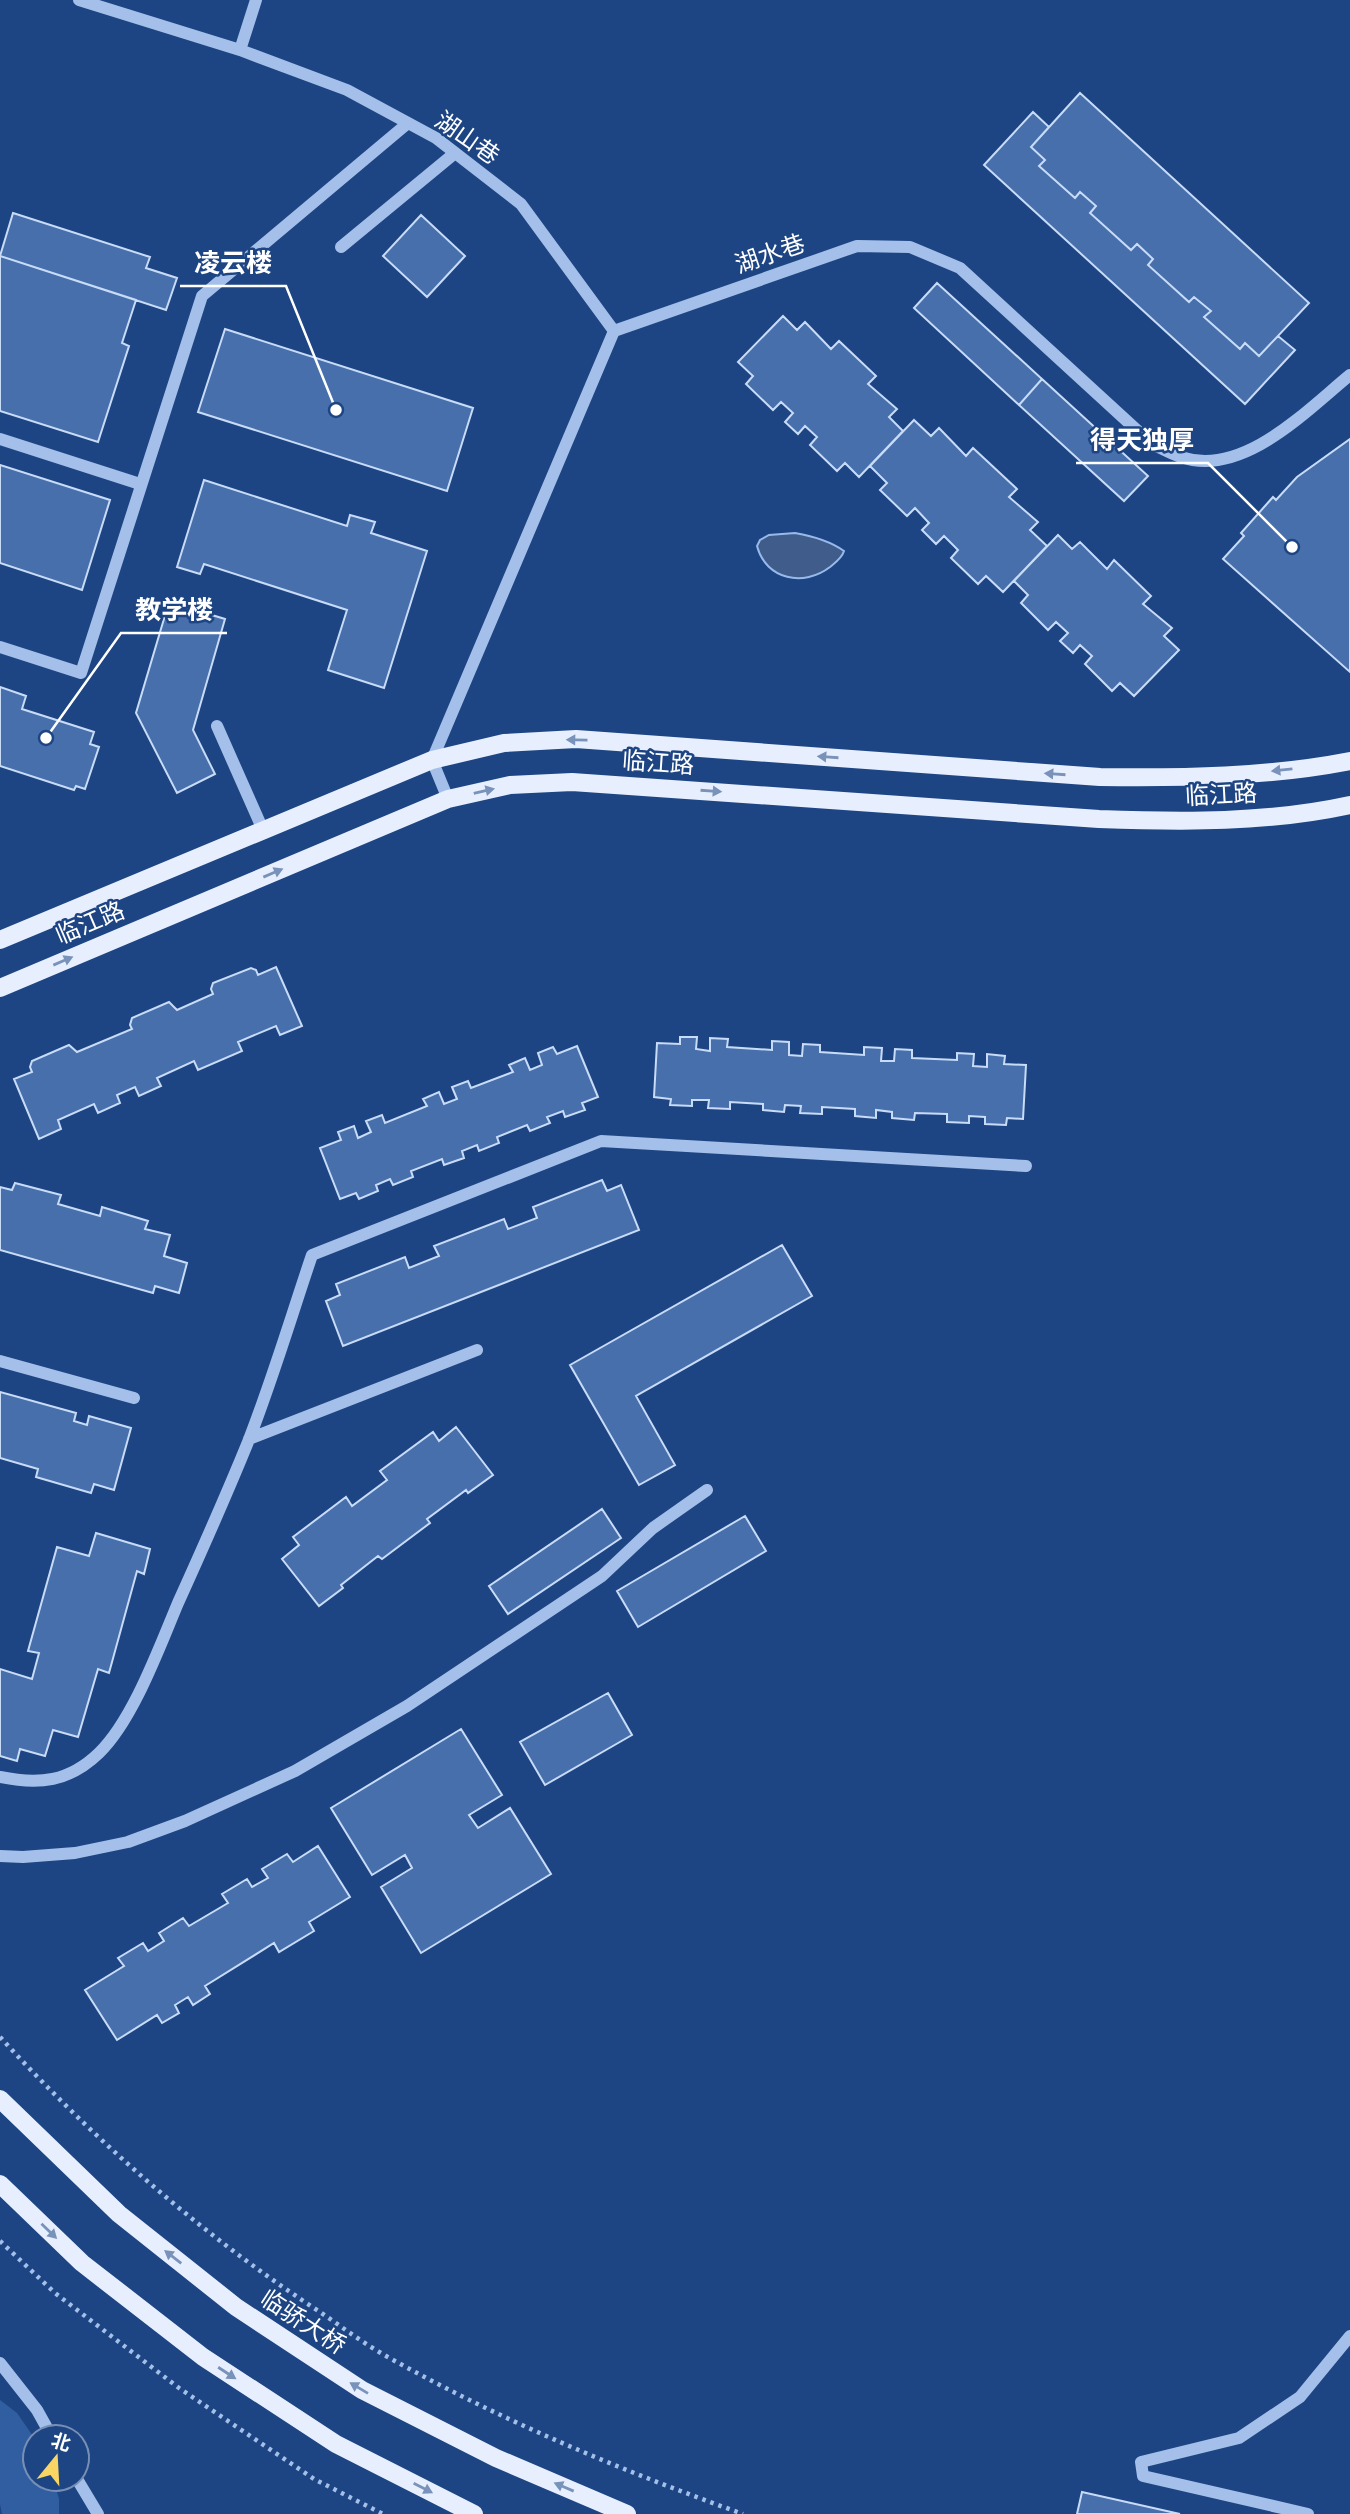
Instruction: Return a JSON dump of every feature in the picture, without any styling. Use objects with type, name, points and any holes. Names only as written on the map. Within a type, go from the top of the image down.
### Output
[{"type":"main road","name":"临江路","points":[[0,940],[432,760],[504,743],[576,739],[1100,777],[1174,778],[1248,774],[1350,761]]},
{"type":"main road","name":"临江路","points":[[0,988],[449,799],[510,785],[572,782],[1099,819],[1176,821],[1254,819],[1350,805]]},
{"type":"main road","name":"临骄大桥","points":[[0,2099],[119,2214],[247,2314],[362,2390],[496,2458],[627,2514]]},
{"type":"main road","points":[[0,2184],[82,2263],[203,2357],[335,2444],[474,2514]]},
{"type":"street","name":"湖山巷","points":[[79,0],[240,50],[347,90],[436,138],[521,204],[614,331]]},
{"type":"street","points":[[240,50],[256,0]]},
{"type":"street","points":[[0,648],[81,673],[202,296],[408,123]]},
{"type":"street","points":[[341,247],[455,153]]},
{"type":"street","name":"湖水巷","points":[[614,331],[857,246],[910,247],[960,268],[1152,444],[1183,458],[1215,461],[1246,453],[1270,439],[1350,375]]},
{"type":"street","points":[[449,799],[432,760],[614,331]]},
{"type":"street","points":[[0,439],[140,484]]},
{"type":"street","points":[[216,726],[263,831]]},
{"type":"street","points":[[0,1777],[23,1782],[43,1782],[61,1776],[96,1755],[121,1726],[160,1646],[249,1439],[312,1255],[601,1141],[1026,1166]]},
{"type":"street","points":[[249,1439],[477,1350]]},
{"type":"street","points":[[0,1361],[134,1398]]},
{"type":"street","points":[[0,1856],[75,1853],[128,1842],[185,1821],[295,1771],[407,1706],[602,1576],[653,1528],[708,1490]]},
{"type":"street","points":[[1308,2514],[1143,2476],[1141,2462],[1239,2438],[1300,2397],[1350,2336]]},
{"type":"street","points":[[0,2362],[44,2423]]},
{"type":"street","points":[[85,2493],[98,2514]]},
{"type":"path","points":[[0,2037],[43,2084],[148,2183],[260,2273],[384,2355],[513,2422],[648,2480],[743,2514]]},
{"type":"shaded area","points":[[795,533],[814,537],[844,551],[838,560],[820,573],[809,577],[787,577],[769,566],[757,546],[760,540],[769,535]]},
{"type":"shaded area","points":[[0,2400],[17,2413],[24,2423],[21,2423],[21,2493],[57,2493],[59,2514],[2,2514]]},
{"type":"building","points":[[1080,93],[1309,303],[1259,356],[1245,343],[1240,349],[1204,317],[1211,311],[1194,297],[1189,302],[1148,265],[1153,259],[1137,244],[1131,250],[1090,213],[1096,206],[1080,192],[1075,198],[1039,166],[1045,160],[1031,147]]},
{"type":"building","points":[[1033,112],[1049,127],[1031,147],[1045,160],[1039,166],[1075,198],[1080,192],[1096,206],[1090,213],[1131,250],[1137,244],[1153,259],[1148,265],[1189,302],[1194,297],[1211,311],[1204,317],[1240,349],[1245,343],[1259,356],[1278,336],[1295,350],[1245,404],[984,165]]},
{"type":"building","points":[[13,213],[150,257],[146,268],[177,278],[166,310],[0,256]]},
{"type":"building","points":[[421,215],[465,256],[427,297],[383,256]]},
{"type":"building","points":[[0,256],[136,300],[122,343],[129,346],[98,442],[0,411]]},
{"type":"building","points":[[937,283],[1042,379],[1019,405],[914,308]]},
{"type":"building","points":[[783,316],[797,330],[805,322],[831,349],[839,341],[876,376],[868,384],[897,409],[889,417],[903,431],[859,477],[845,463],[837,471],[810,445],[817,437],[805,426],[798,434],[785,422],[793,413],[781,402],[773,410],[746,384],[753,376],[738,362]]},
{"type":"building","points":[[225,329],[473,408],[447,491],[198,412]]},
{"type":"building","points":[[1042,379],[1148,476],[1124,501],[1019,405]]},
{"type":"building","points":[[914,420],[931,436],[939,428],[966,456],[973,448],[1017,489],[1009,497],[1038,522],[1030,530],[1047,546],[1003,592],[986,576],[978,584],[951,558],[958,550],[944,536],[936,544],[922,530],[929,523],[915,508],[907,516],[880,490],[887,483],[870,466]]},
{"type":"building","points":[[1350,439],[1350,672],[1223,559],[1244,536],[1241,533],[1273,497],[1276,500],[1297,477]]},
{"type":"building","points":[[0,465],[110,500],[82,590],[0,563]]},
{"type":"building","points":[[204,480],[347,526],[350,515],[375,522],[371,533],[427,551],[384,688],[328,670],[347,610],[204,564],[200,574],[177,567]]},
{"type":"building","points":[[1058,535],[1072,549],[1080,542],[1107,569],[1114,560],[1151,596],[1143,604],[1172,628],[1164,636],[1179,650],[1134,696],[1120,683],[1112,691],[1085,664],[1092,656],[1080,645],[1073,653],[1060,641],[1068,633],[1056,622],[1048,630],[1021,603],[1028,595],[1014,581]]},
{"type":"building","points":[[169,602],[225,619],[193,730],[215,774],[177,793],[136,713]]},
{"type":"building","points":[[0,687],[26,696],[22,709],[94,732],[90,744],[99,747],[85,789],[76,786],[74,790],[0,766]]},
{"type":"building","points":[[276,967],[302,1026],[280,1035],[276,1026],[238,1042],[242,1051],[198,1070],[194,1061],[157,1078],[161,1086],[139,1096],[135,1087],[117,1095],[120,1103],[98,1113],[94,1104],[58,1120],[61,1129],[39,1139],[14,1079],[32,1072],[32,1061],[69,1045],[77,1052],[132,1029],[132,1018],[169,1002],[177,1010],[213,994],[213,983],[251,968],[256,970],[258,975]]},
{"type":"building","points":[[680,1037],[697,1037],[696,1049],[710,1051],[710,1038],[728,1039],[727,1047],[772,1050],[772,1041],[789,1042],[789,1055],[802,1056],[803,1044],[820,1045],[820,1052],[864,1055],[864,1047],[882,1048],[881,1061],[894,1061],[895,1049],[912,1050],[912,1058],[957,1060],[957,1053],[974,1054],[973,1066],[987,1067],[987,1054],[1005,1056],[1004,1064],[1026,1065],[1023,1119],[1007,1118],[1006,1125],[985,1124],[985,1117],[969,1116],[969,1123],[947,1122],[947,1114],[915,1113],[914,1120],[892,1118],[892,1112],[876,1110],[876,1118],[855,1116],[855,1109],[822,1107],[822,1114],[800,1113],[801,1106],[785,1105],[784,1112],[763,1110],[763,1104],[730,1102],[730,1109],[708,1108],[709,1100],[692,1100],[692,1106],[670,1105],[671,1099],[654,1097],[657,1043],[680,1044]]},
{"type":"building","points":[[577,1046],[598,1097],[582,1103],[585,1110],[565,1117],[563,1111],[547,1117],[550,1123],[530,1131],[527,1125],[497,1137],[499,1143],[479,1151],[477,1145],[462,1151],[464,1158],[444,1165],[442,1159],[411,1171],[413,1177],[393,1185],[390,1179],[376,1185],[378,1191],[359,1199],[356,1193],[340,1199],[320,1148],[341,1140],[338,1132],[354,1126],[358,1138],[371,1132],[366,1121],[382,1115],[385,1123],[427,1106],[423,1099],[439,1092],[444,1104],[457,1099],[452,1087],[468,1081],[471,1088],[513,1072],[509,1065],[525,1058],[530,1070],[542,1065],[538,1053],[553,1047],[557,1054]]},
{"type":"building","points":[[602,1180],[607,1191],[621,1185],[639,1230],[343,1346],[326,1301],[340,1295],[336,1284],[405,1257],[409,1268],[439,1256],[434,1246],[504,1219],[508,1229],[537,1218],[533,1207]]},
{"type":"building","points":[[15,1183],[61,1195],[58,1204],[100,1216],[102,1207],[148,1221],[145,1229],[170,1235],[164,1256],[187,1263],[179,1293],[155,1286],[153,1293],[0,1250],[0,1187],[12,1190]]},
{"type":"building","points":[[782,1245],[812,1296],[636,1396],[675,1465],[639,1485],[570,1365]]},
{"type":"building","points":[[0,1392],[76,1413],[74,1421],[87,1425],[89,1416],[131,1428],[114,1490],[94,1484],[91,1493],[36,1477],[38,1469],[0,1458]]},
{"type":"building","points":[[456,1427],[493,1475],[468,1493],[466,1490],[427,1519],[430,1523],[382,1559],[378,1556],[319,1606],[282,1559],[299,1545],[293,1537],[346,1497],[352,1506],[387,1480],[380,1471],[433,1432],[439,1441]]},
{"type":"building","points":[[602,1509],[621,1538],[508,1614],[489,1586]]},
{"type":"building","points":[[745,1516],[766,1551],[638,1627],[617,1591]]},
{"type":"building","points":[[96,1533],[150,1549],[144,1574],[137,1571],[109,1673],[98,1669],[78,1737],[53,1730],[45,1756],[20,1749],[17,1761],[0,1756],[0,1669],[32,1679],[39,1653],[28,1651],[57,1547],[89,1556]]},
{"type":"building","points":[[608,1693],[632,1735],[545,1785],[520,1742]]},
{"type":"building","points":[[461,1729],[502,1795],[469,1815],[478,1828],[510,1808],[551,1874],[421,1953],[381,1887],[412,1868],[405,1855],[372,1875],[331,1808]]},
{"type":"building","points":[[318,1846],[350,1897],[309,1922],[314,1931],[279,1952],[274,1943],[205,1986],[210,1994],[193,2005],[188,1997],[175,2005],[179,2013],[162,2023],[157,2015],[117,2040],[85,1990],[124,1966],[118,1958],[143,1943],[148,1951],[164,1941],[159,1933],[183,1918],[189,1926],[228,1903],[222,1894],[247,1879],[252,1887],[268,1878],[262,1869],[287,1854],[293,1862]]},
{"type":"building","points":[[1082,2492],[1180,2514],[1077,2514]]},
{"type":"place","name":"凌云楼","points":[[336,410]]},
{"type":"place","name":"得天独厚","points":[[1292,547]]},
{"type":"place","name":"教学楼","points":[[46,738]]}]
